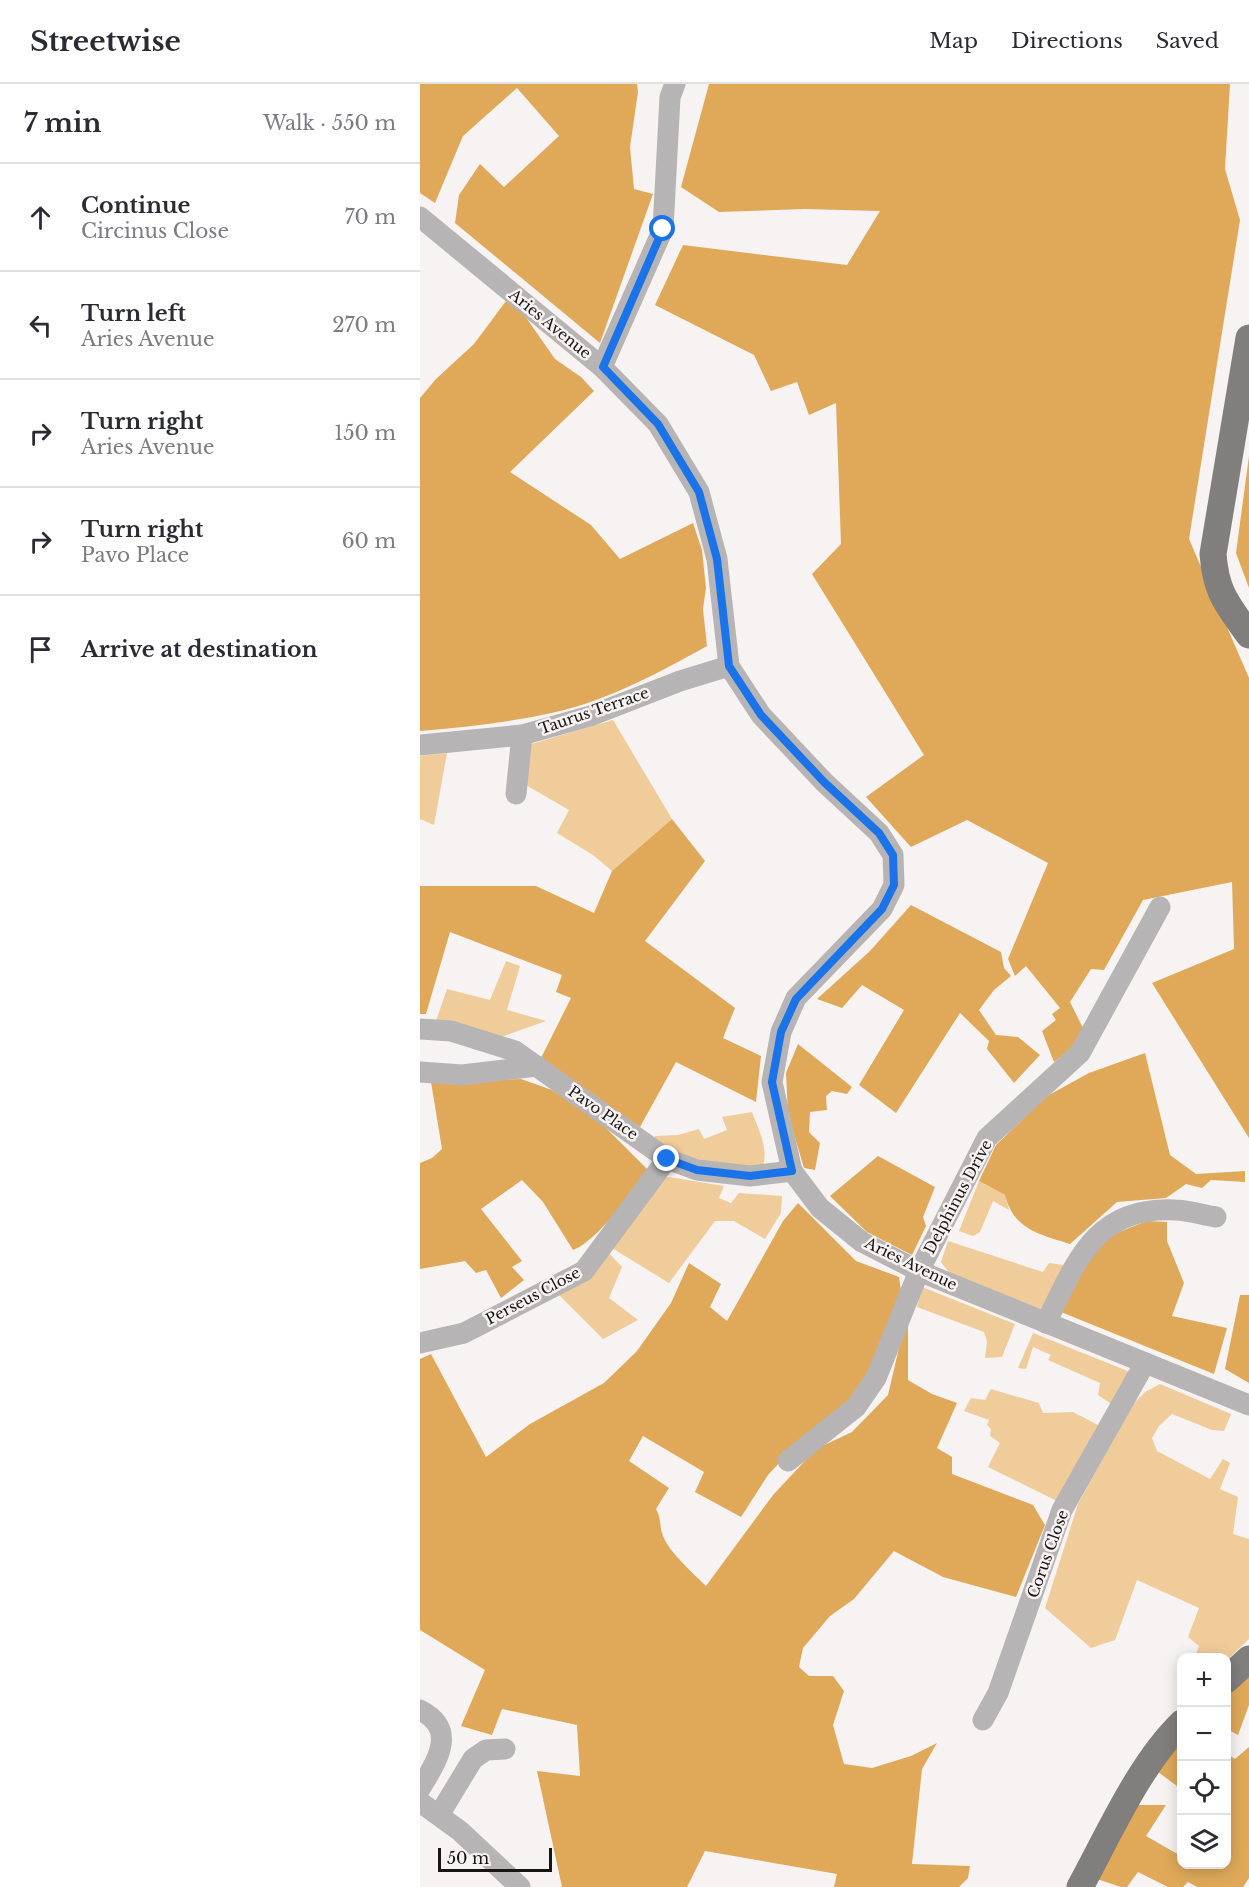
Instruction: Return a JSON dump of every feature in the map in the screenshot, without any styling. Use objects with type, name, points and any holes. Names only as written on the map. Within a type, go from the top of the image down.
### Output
[{"type":"main road","points":[[1249,338],[1213,554],[1215,577],[1225,601],[1249,635]]},
{"type":"main road","points":[[1231,1676],[1249,1659]]},
{"type":"main road","points":[[1080,1887],[1137,1781],[1177,1727]]},
{"type":"street","points":[[603,367],[663,229],[670,97],[675,84]]},
{"type":"street","name":"Aries Avenue","points":[[424,228],[603,367],[658,424],[699,492],[717,559],[729,666],[761,715],[824,782],[879,833],[893,855],[894,885],[882,909],[796,999],[781,1032],[772,1082],[792,1171],[820,1208],[862,1242],[919,1271],[1249,1405]]},
{"type":"street","name":"Taurus Terrace","points":[[420,745],[522,735],[590,716],[680,681],[729,666]]},
{"type":"street","points":[[516,794],[522,735]]},
{"type":"street","name":"Delphinus Drive","points":[[788,1461],[856,1407],[876,1378],[919,1271],[987,1138],[1080,1053],[1160,908]]},
{"type":"street","name":"Pavo Place","points":[[420,1029],[451,1030],[515,1051],[667,1159],[697,1170],[750,1176],[792,1171]]},
{"type":"street","points":[[420,1072],[462,1075],[537,1066]]},
{"type":"street","name":"Perseus Close","points":[[420,1343],[464,1333],[584,1271],[667,1159]]},
{"type":"street","points":[[1046,1323],[1077,1262],[1092,1240],[1114,1221],[1142,1212],[1175,1210],[1216,1217]]},
{"type":"street","name":"Corus Close","points":[[983,1720],[998,1693],[1062,1510],[1145,1363]]},
{"type":"street","points":[[420,1710],[436,1722],[443,1738],[439,1758],[420,1789]]},
{"type":"street","points":[[439,1815],[473,1759],[486,1750],[505,1749]]},
{"type":"street","points":[[420,1802],[439,1815],[520,1887]]},
{"type":"shaded area","points":[[420,84],[637,84],[638,92],[630,147],[634,189],[653,194],[600,343],[455,223],[459,195],[480,164],[504,187],[559,136],[517,88],[463,136],[435,203],[420,193]]},
{"type":"shaded area","points":[[709,84],[1230,84],[1225,169],[1240,220],[1189,539],[1249,678],[1249,1138],[1152,983],[1234,949],[1232,882],[1143,900],[1104,970],[1091,969],[1070,1002],[1087,1036],[1054,1062],[1042,1031],[1056,1020],[1052,1014],[1060,1008],[1026,966],[1015,976],[1008,959],[1048,863],[967,820],[911,847],[866,797],[924,755],[812,574],[841,544],[836,403],[809,415],[797,382],[771,391],[754,355],[655,305],[683,245],[847,265],[880,211],[805,209],[719,212],[681,187]]},
{"type":"shaded area","points":[[506,301],[525,316],[555,359],[581,377],[594,391],[510,472],[591,525],[620,559],[693,523],[702,550],[706,588],[703,609],[707,646],[634,684],[576,707],[539,716],[420,731],[420,398],[436,379],[474,344]]},
{"type":"shaded area","points":[[1249,456],[1249,588],[1236,553]]},
{"type":"shaded area","points":[[613,720],[672,819],[612,871],[593,855],[557,833],[569,810],[524,784],[528,745]]},
{"type":"shaded area","points":[[447,753],[434,825],[420,819],[420,756]]},
{"type":"shaded area","points":[[672,819],[705,861],[645,941],[735,1008],[723,1038],[761,1056],[756,1102],[676,1062],[640,1127],[540,1060],[571,998],[556,992],[562,975],[450,932],[426,1014],[420,1014],[420,886],[536,886],[594,913],[612,871]]},
{"type":"shaded area","points":[[911,905],[1001,952],[1004,968],[1011,976],[994,990],[979,1010],[996,1035],[1018,1037],[1040,1055],[1014,1083],[987,1049],[989,1041],[960,1013],[896,1113],[859,1085],[904,1010],[862,985],[842,1008],[817,999],[870,951]]},
{"type":"shaded area","points":[[506,961],[520,966],[507,1010],[546,1021],[498,1038],[436,1021],[447,989],[490,1000]]},
{"type":"shaded area","points":[[798,1044],[852,1087],[847,1094],[832,1091],[826,1096],[827,1110],[810,1112],[809,1132],[820,1143],[815,1170],[804,1168],[788,1114],[786,1073]]},
{"type":"shaded area","points":[[1145,1053],[1170,1155],[1196,1174],[1245,1171],[1245,1182],[1211,1180],[1202,1188],[1186,1184],[1166,1198],[1117,1202],[1070,1244],[1029,1229],[1015,1216],[1005,1195],[979,1181],[996,1145],[1047,1096],[1089,1073]]},
{"type":"shaded area","points":[[521,1079],[552,1090],[602,1124],[648,1170],[593,1237],[573,1250],[543,1202],[522,1180],[481,1209],[522,1261],[512,1267],[524,1280],[501,1298],[486,1270],[476,1273],[465,1261],[420,1269],[420,1163],[432,1158],[442,1149],[431,1082]]},
{"type":"shaded area","points":[[752,1112],[764,1147],[762,1168],[707,1168],[652,1142],[655,1136],[678,1135],[699,1129],[704,1139],[727,1130],[722,1117]]},
{"type":"shaded area","points":[[878,1156],[935,1187],[923,1217],[926,1226],[912,1255],[867,1232],[830,1196]]},
{"type":"shaded area","points":[[669,1177],[724,1186],[719,1198],[731,1203],[739,1193],[782,1196],[781,1213],[765,1239],[734,1221],[715,1221],[669,1283],[612,1248],[656,1179]]},
{"type":"shaded area","points":[[979,1181],[1005,1195],[1009,1210],[993,1201],[980,1232],[973,1236],[959,1231]]},
{"type":"shaded area","points":[[798,1203],[856,1261],[899,1277],[902,1298],[880,1356],[850,1404],[792,1449],[768,1475],[741,1517],[695,1492],[704,1472],[643,1436],[629,1461],[669,1488],[656,1509],[663,1536],[676,1556],[706,1586],[773,1495],[816,1449],[852,1432],[888,1395],[902,1335],[908,1326],[908,1380],[932,1394],[957,1403],[937,1448],[952,1457],[952,1474],[1033,1505],[1045,1525],[1016,1597],[943,1577],[894,1551],[854,1599],[830,1616],[803,1648],[799,1667],[809,1676],[833,1676],[844,1691],[833,1725],[844,1764],[872,1768],[911,1756],[937,1743],[922,1769],[912,1864],[970,1866],[968,1878],[959,1887],[834,1887],[837,1874],[705,1851],[687,1887],[562,1887],[537,1771],[580,1776],[577,1725],[502,1709],[492,1735],[461,1726],[485,1670],[420,1630],[420,1359],[431,1354],[486,1457],[530,1424],[604,1383],[637,1351],[671,1303],[689,1263],[721,1284],[710,1307],[727,1321],[783,1221]]},
{"type":"shaded area","points":[[1147,1221],[1167,1222],[1167,1241],[1184,1283],[1172,1316],[1227,1328],[1214,1374],[1061,1312],[1087,1257],[1106,1237]]},
{"type":"shaded area","points":[[948,1241],[1043,1272],[1049,1263],[1064,1265],[1043,1310],[951,1275],[941,1262]]},
{"type":"shaded area","points":[[607,1251],[622,1267],[609,1298],[638,1320],[603,1339],[558,1294]]},
{"type":"shaded area","points":[[922,1287],[1015,1324],[1002,1357],[985,1358],[987,1342],[984,1332],[917,1307]]},
{"type":"shaded area","points":[[1240,1295],[1249,1295],[1249,1383],[1225,1369]]},
{"type":"shaded area","points":[[1033,1333],[1130,1372],[1113,1405],[1098,1395],[1100,1383],[1048,1360],[1051,1355],[1033,1347],[1026,1369],[1018,1368]]},
{"type":"shaded area","points":[[1160,1384],[1231,1414],[1224,1431],[1212,1430],[1172,1414],[1159,1426],[1152,1438],[1157,1451],[1210,1479],[1223,1459],[1230,1463],[1220,1489],[1238,1497],[1233,1534],[1249,1539],[1249,1639],[1231,1656],[1231,1653],[1196,1653],[1199,1646],[1188,1637],[1199,1608],[1137,1580],[1115,1640],[1091,1648],[1045,1608],[1078,1504],[1133,1404],[1145,1392]]},
{"type":"shaded area","points":[[991,1389],[1039,1403],[1043,1413],[1073,1412],[1100,1426],[1059,1502],[988,1467],[1000,1443],[990,1436],[991,1429],[987,1425],[989,1420],[964,1411],[971,1398],[985,1400]]},
{"type":"shaded area","points":[[1249,1675],[1249,1705],[1238,1735],[1231,1731],[1231,1689]]},
{"type":"shaded area","points":[[1177,1740],[1177,1786],[1154,1769]]},
{"type":"shaded area","points":[[1249,1747],[1249,1878],[1243,1887],[1197,1887],[1188,1882],[1183,1887],[1168,1887],[1138,1872],[1127,1887],[1094,1878],[1135,1805],[1166,1805],[1146,1836],[1177,1854],[1177,1869],[1231,1869],[1231,1756],[1235,1759]]},
{"type":"route","points":[[663,229],[603,367],[658,424],[699,492],[717,559],[729,666],[761,715],[824,782],[879,833],[893,855],[894,885],[882,909],[796,999],[781,1032],[772,1082],[792,1171],[750,1176],[697,1170],[667,1159]]}]
